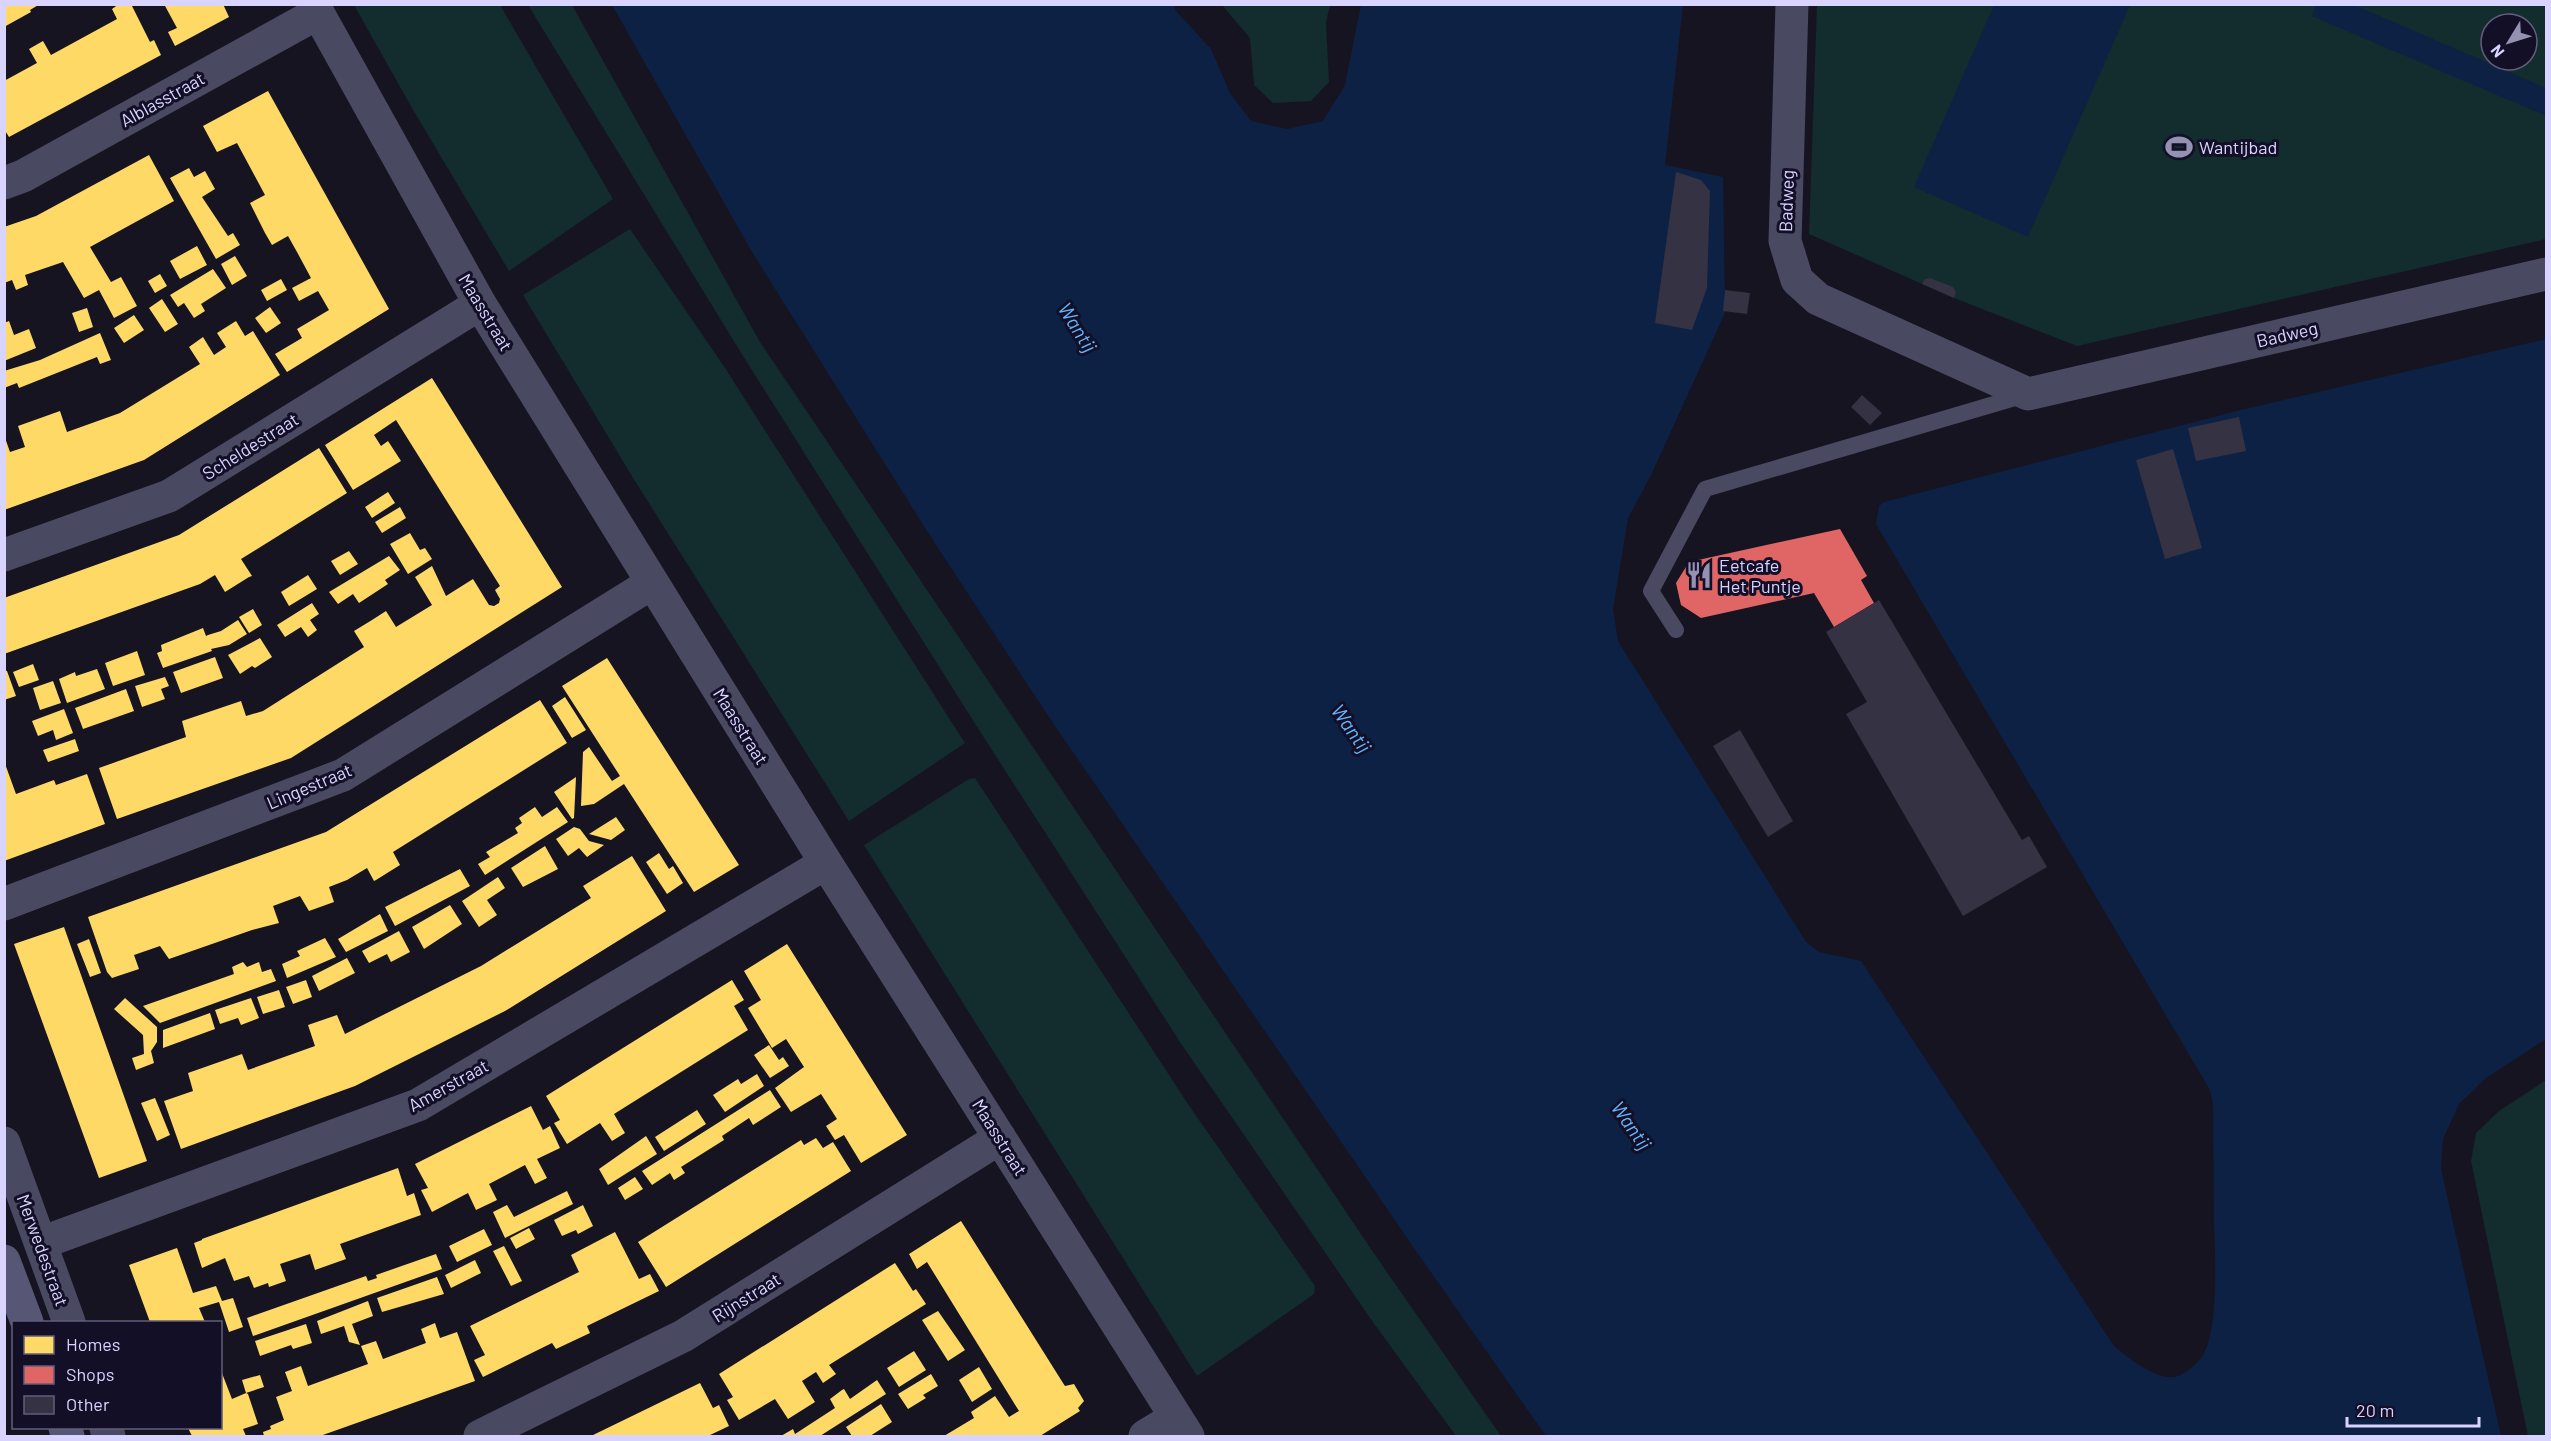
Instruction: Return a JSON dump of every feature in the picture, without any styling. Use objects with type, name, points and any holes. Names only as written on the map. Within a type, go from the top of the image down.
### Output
[{"type":"main road","points":[[4,1261],[26,1321]]},
{"type":"street","name":"Badweg","points":[[1792,4],[1785,241],[1797,280],[1818,299],[2028,394],[2547,274]]},
{"type":"street","name":"Alblasstraat","points":[[4,183],[23,176],[315,9]]},
{"type":"street","name":"Maasstraat","points":[[315,9],[480,304],[826,863],[1182,1427]]},
{"type":"street","name":"Scheldestraat","points":[[4,555],[169,496],[480,304]]},
{"type":"street","name":"Lingestraat","points":[[4,904],[343,775],[652,583]]},
{"type":"street","name":"Amerstraat","points":[[41,1243],[418,1105],[826,863]]},
{"type":"street","name":"Rijnstraat","points":[[480,1437],[683,1336],[1000,1138]]},
{"type":"street","name":"Merwedestraat","points":[[4,1143],[68,1321]]},
{"type":"street","points":[[1145,1437],[1182,1427]]},
{"type":"lane","name":"Badweg","points":[[1676,630],[1651,591],[1705,489],[2028,394]]},
{"type":"green space","points":[[354,5],[500,5],[613,199],[509,271]]},
{"type":"green space","points":[[528,5],[572,5],[760,342],[1375,1255],[1501,1436],[1456,1436],[1375,1325],[1182,1045],[981,733],[743,356]]},
{"type":"green space","points":[[1222,5],[1330,5],[1326,22],[1329,82],[1311,101],[1273,103],[1254,85],[1250,38]]},
{"type":"green space","name":"Wantijbad","points":[[1817,5],[2546,5],[2546,239],[2077,346],[1954,298],[1809,234]]},
{"type":"green space","points":[[630,229],[725,368],[965,743],[849,821],[630,473],[523,295]]},
{"type":"green space","points":[[975,778],[1190,1107],[1315,1286],[1314,1294],[1197,1376],[864,845],[969,779]]},
{"type":"green space","points":[[2546,1080],[2546,1436],[2528,1436],[2471,1161],[2476,1133],[2499,1111]]},
{"type":"water","name":"Wantij","points":[[612,5],[1174,5],[1176,11],[1211,49],[1230,93],[1251,121],[1287,129],[1323,121],[1345,85],[1361,5],[1683,5],[1665,165],[1723,177],[1725,313],[1651,475],[1628,518],[1613,609],[1618,641],[1806,942],[1819,952],[1861,961],[2114,1346],[2142,1367],[2167,1377],[2182,1374],[2198,1362],[2208,1343],[2212,1328],[2215,1272],[2213,1104],[2210,1090],[1876,524],[1879,506],[1884,502],[2241,410],[2546,339],[2546,1039],[2486,1078],[2459,1104],[2443,1139],[2441,1169],[2501,1436],[1546,1436],[1053,723],[934,542],[752,252]]},
{"type":"water","points":[[1994,5],[2130,5],[2028,237],[1914,187]]},
{"type":"water","points":[[2316,5],[2354,5],[2479,59],[2479,72],[2509,72],[2546,88],[2546,116],[2312,16]]},
{"type":"building: Homes","points":[[4,4],[40,4],[30,10],[31,12],[4,27]]},
{"type":"building: Homes","points":[[119,4],[131,4],[150,42],[154,40],[161,55],[9,137],[4,129],[4,81],[37,63],[29,49],[43,41],[51,55],[117,19],[112,9]]},
{"type":"building: Homes","points":[[164,4],[223,4],[229,17],[175,46],[168,32],[177,28]]},
{"type":"building: Homes","points":[[268,91],[389,309],[287,372],[275,354],[302,338],[297,329],[329,310],[318,291],[299,301],[292,288],[311,278],[297,252],[288,236],[272,245],[265,233],[250,203],[265,195],[237,143],[217,152],[203,126]]},
{"type":"building: Homes","points":[[149,155],[174,201],[90,247],[111,282],[121,277],[137,306],[114,318],[99,290],[84,298],[63,262],[25,275],[28,285],[16,290],[12,280],[4,283],[4,227],[36,216]]},
{"type":"building: Homes","points":[[189,168],[194,177],[205,171],[215,189],[202,197],[228,236],[233,233],[240,245],[216,259],[170,178]]},
{"type":"building: Homes","points":[[197,246],[207,265],[180,279],[170,261]]},
{"type":"building: Homes","points":[[235,256],[247,276],[232,285],[221,264]]},
{"type":"building: Homes","points":[[213,269],[226,288],[201,304],[205,311],[194,318],[184,303],[178,307],[170,295]]},
{"type":"building: Homes","points":[[160,274],[167,286],[155,293],[148,281]]},
{"type":"building: Homes","points":[[281,279],[287,290],[267,301],[261,290]]},
{"type":"building: Homes","points":[[162,299],[178,324],[165,332],[149,308]]},
{"type":"building: Homes","points":[[270,307],[281,323],[266,333],[255,318]]},
{"type":"building: Homes","points":[[87,308],[93,327],[79,332],[72,313]]},
{"type":"building: Homes","points":[[134,315],[144,330],[124,343],[114,328]]},
{"type":"building: Homes","points":[[9,321],[14,335],[29,329],[36,348],[4,361],[4,323]]},
{"type":"building: Homes","points":[[236,321],[245,336],[253,331],[280,375],[144,460],[4,510],[4,435],[10,452],[25,447],[18,426],[60,411],[67,432],[120,413],[200,364],[189,347],[203,337],[214,355],[226,347],[217,333]]},
{"type":"building: Homes","points":[[100,333],[111,360],[100,364],[97,357],[19,388],[17,383],[4,388],[4,371],[40,360]]},
{"type":"building: Homes","points":[[432,378],[562,587],[291,758],[117,819],[99,768],[186,737],[182,721],[241,701],[246,716],[263,711],[364,647],[354,631],[386,611],[396,627],[432,605],[415,577],[432,566],[446,596],[473,579],[489,605],[494,606],[499,603],[500,599],[495,590],[500,586],[396,420],[374,435],[381,446],[388,441],[401,461],[353,490],[325,445]]},
{"type":"building: Homes","points":[[319,448],[347,493],[241,559],[252,576],[225,592],[215,575],[200,584],[4,654],[4,598],[179,535]]},
{"type":"building: Homes","points":[[388,492],[395,503],[372,518],[365,507]]},
{"type":"building: Homes","points":[[400,507],[406,518],[382,533],[375,522]]},
{"type":"building: Homes","points":[[410,533],[420,550],[425,548],[432,559],[408,574],[390,544]]},
{"type":"building: Homes","points":[[349,551],[358,564],[340,575],[331,561]]},
{"type":"building: Homes","points":[[389,556],[400,570],[385,580],[388,584],[359,603],[353,594],[338,604],[329,592]]},
{"type":"building: Homes","points":[[308,575],[317,589],[289,606],[281,592]]},
{"type":"building: Homes","points":[[312,603],[319,614],[310,620],[317,630],[308,637],[301,627],[285,637],[277,625]]},
{"type":"building: Homes","points":[[253,609],[262,625],[249,633],[239,617]]},
{"type":"building: Homes","points":[[238,620],[247,634],[229,645],[211,649],[212,651],[163,668],[157,653],[162,651],[161,645],[203,628],[206,636],[221,631]]},
{"type":"building: Homes","points":[[260,638],[272,657],[240,674],[228,655]]},
{"type":"building: Homes","points":[[137,651],[145,675],[113,686],[105,663]]},
{"type":"building: Homes","points":[[215,657],[223,678],[181,693],[173,672]]},
{"type":"building: Homes","points":[[607,658],[739,865],[694,892],[624,784],[594,804],[581,806],[583,752],[589,747],[612,781],[620,776],[562,686]]},
{"type":"building: Homes","points":[[33,664],[39,680],[19,687],[13,672]]},
{"type":"building: Homes","points":[[97,669],[105,689],[67,703],[59,679],[75,672],[76,676]]},
{"type":"building: Homes","points":[[4,670],[7,671],[16,696],[4,700]]},
{"type":"building: Homes","points":[[165,677],[169,686],[161,689],[165,699],[142,707],[135,686]]},
{"type":"building: Homes","points":[[53,681],[61,703],[40,710],[33,688]]},
{"type":"building: Homes","points":[[126,689],[134,711],[83,729],[75,708]]},
{"type":"building: Homes","points":[[565,697],[586,730],[572,738],[552,706]]},
{"type":"building: Homes","points":[[540,700],[567,743],[393,852],[400,865],[374,881],[367,868],[329,887],[334,902],[309,911],[300,896],[273,906],[279,923],[169,959],[160,946],[134,955],[139,969],[112,978],[107,972],[88,917],[326,832]]},
{"type":"building: Homes","points":[[64,709],[73,733],[56,740],[53,730],[38,736],[32,721]]},
{"type":"building: Homes","points":[[75,739],[79,751],[48,762],[43,750]]},
{"type":"building: Homes","points":[[4,761],[16,794],[54,780],[56,785],[87,774],[105,824],[4,861]]},
{"type":"building: Homes","points":[[576,777],[574,818],[572,819],[554,792]]},
{"type":"building: Homes","points":[[535,807],[542,817],[557,807],[568,822],[485,875],[478,864],[490,857],[486,852],[518,833],[515,828],[522,823],[519,818]]},
{"type":"building: Homes","points":[[616,817],[625,830],[611,840],[589,834]]},
{"type":"building: Homes","points":[[574,827],[580,829],[589,841],[604,845],[587,857],[579,848],[568,856],[556,839]]},
{"type":"building: Homes","points":[[545,846],[558,869],[523,887],[511,868]]},
{"type":"building: Homes","points":[[659,853],[669,869],[673,866],[683,883],[667,894],[646,862]]},
{"type":"building: Homes","points":[[632,856],[666,911],[505,1011],[355,1086],[181,1149],[164,1101],[193,1091],[188,1073],[242,1054],[248,1070],[315,1046],[308,1025],[337,1015],[345,1034],[481,966],[591,898],[583,886]]},
{"type":"building: Homes","points":[[460,869],[470,886],[395,926],[385,907]]},
{"type":"building: Homes","points":[[498,877],[505,888],[487,900],[497,915],[479,927],[462,901]]},
{"type":"building: Homes","points":[[450,905],[462,924],[424,949],[412,927]]},
{"type":"building: Homes","points":[[380,914],[388,931],[346,952],[338,939]]},
{"type":"building: Homes","points":[[64,927],[147,1161],[99,1178],[14,944]]},
{"type":"building: Homes","points":[[399,931],[410,952],[391,962],[387,954],[369,963],[362,951]]},
{"type":"building: Homes","points":[[325,938],[336,957],[287,978],[282,964],[300,956],[297,951]]},
{"type":"building: Homes","points":[[89,939],[101,973],[90,977],[77,944]]},
{"type":"building: Homes","points":[[787,944],[907,1135],[861,1163],[844,1135],[835,1140],[826,1126],[837,1119],[821,1094],[791,1112],[775,1088],[804,1067],[786,1039],[772,1048],[748,1008],[761,1000],[744,971]]},
{"type":"building: Homes","points":[[347,958],[355,973],[319,991],[312,976]]},
{"type":"building: Homes","points":[[243,962],[247,967],[259,962],[262,972],[271,969],[276,981],[160,1023],[143,1006],[234,974],[232,967]]},
{"type":"building: Homes","points":[[306,980],[312,997],[293,1004],[286,987]]},
{"type":"building: Homes","points":[[732,980],[744,1000],[734,1006],[748,1030],[614,1114],[625,1133],[612,1141],[600,1123],[567,1144],[554,1123],[560,1120],[546,1096]]},
{"type":"building: Homes","points":[[279,990],[285,1007],[263,1014],[257,997]]},
{"type":"building: Homes","points":[[125,998],[157,1027],[157,1042],[151,1051],[154,1063],[136,1070],[132,1058],[144,1054],[143,1035],[114,1009]]},
{"type":"building: Homes","points":[[251,998],[259,1018],[241,1025],[238,1018],[220,1024],[215,1010]]},
{"type":"building: Homes","points":[[210,1013],[215,1029],[163,1048],[163,1030]]},
{"type":"building: Homes","points":[[769,1045],[779,1060],[783,1057],[789,1066],[770,1078],[754,1055]]},
{"type":"building: Homes","points":[[757,1074],[764,1086],[725,1112],[713,1095],[738,1079],[741,1084]]},
{"type":"building: Homes","points":[[770,1090],[781,1107],[753,1125],[749,1118],[722,1136],[724,1140],[681,1167],[685,1173],[674,1180],[670,1173],[652,1185],[642,1171]]},
{"type":"building: Homes","points":[[155,1098],[170,1135],[157,1141],[141,1103]]},
{"type":"building: Homes","points":[[531,1106],[543,1130],[550,1126],[560,1148],[537,1159],[547,1178],[535,1184],[525,1165],[489,1184],[497,1200],[476,1210],[468,1193],[432,1212],[421,1190],[428,1188],[415,1164]]},
{"type":"building: Homes","points":[[697,1110],[706,1124],[664,1151],[655,1137]]},
{"type":"building: Homes","points":[[646,1136],[657,1154],[608,1185],[599,1169]]},
{"type":"building: Homes","points":[[816,1138],[823,1148],[833,1142],[851,1171],[666,1287],[638,1242],[801,1140],[804,1145]]},
{"type":"building: Homes","points":[[398,1168],[407,1196],[414,1193],[421,1215],[340,1244],[346,1259],[315,1270],[310,1254],[280,1264],[286,1281],[269,1287],[268,1283],[254,1288],[249,1276],[234,1281],[225,1258],[202,1268],[194,1243]]},
{"type":"building: Homes","points":[[635,1177],[643,1189],[625,1200],[618,1188]]},
{"type":"building: Homes","points":[[567,1191],[573,1204],[505,1238],[493,1212],[507,1205],[514,1217]]},
{"type":"building: Homes","points":[[583,1205],[593,1226],[578,1234],[576,1230],[562,1236],[554,1220]]},
{"type":"building: Homes","points":[[961,1221],[1065,1386],[1074,1384],[1084,1401],[1078,1408],[1080,1411],[1040,1436],[944,1436],[974,1418],[971,1412],[995,1396],[1009,1417],[1019,1411],[927,1262],[917,1269],[909,1254]]},
{"type":"building: Homes","points":[[529,1228],[535,1239],[516,1249],[510,1238]]},
{"type":"building: Homes","points":[[484,1229],[492,1245],[457,1262],[449,1246]]},
{"type":"building: Homes","points":[[615,1232],[639,1279],[650,1274],[659,1291],[587,1326],[590,1333],[556,1349],[552,1343],[483,1377],[474,1360],[485,1355],[470,1326],[579,1272],[571,1255]]},
{"type":"building: Homes","points":[[504,1246],[522,1281],[511,1286],[493,1251]]},
{"type":"building: Homes","points":[[177,1248],[193,1293],[216,1286],[222,1301],[233,1298],[243,1327],[229,1332],[219,1302],[199,1308],[205,1321],[150,1321],[129,1265]]},
{"type":"building: Homes","points":[[436,1254],[442,1269],[253,1336],[247,1318],[366,1276],[368,1281],[377,1278],[376,1275]]},
{"type":"building: Homes","points":[[475,1260],[481,1273],[451,1288],[445,1275]]},
{"type":"building: Homes","points":[[895,1263],[913,1291],[916,1289],[926,1304],[829,1365],[836,1374],[823,1383],[816,1372],[802,1381],[815,1402],[788,1419],[775,1399],[739,1420],[727,1400],[733,1397],[719,1374]]},
{"type":"building: Homes","points":[[437,1277],[444,1294],[382,1312],[377,1298]]},
{"type":"building: Homes","points":[[368,1301],[373,1316],[352,1324],[360,1345],[349,1342],[344,1326],[321,1334],[317,1321]]},
{"type":"building: Homes","points":[[938,1311],[965,1350],[948,1361],[922,1320]]},
{"type":"building: Homes","points":[[435,1323],[440,1338],[457,1332],[475,1381],[320,1436],[264,1436],[263,1432],[271,1429],[270,1426],[284,1420],[276,1397],[292,1391],[285,1372],[301,1366],[308,1386],[368,1364],[361,1346],[376,1341],[383,1359],[426,1343],[421,1329]]},
{"type":"building: Homes","points":[[306,1324],[312,1343],[293,1349],[291,1345],[260,1356],[255,1341]]},
{"type":"building: Homes","points":[[914,1351],[926,1370],[899,1387],[887,1368]]},
{"type":"building: Homes","points":[[979,1367],[992,1389],[972,1402],[959,1380]]},
{"type":"building: Homes","points":[[222,1373],[232,1399],[248,1394],[258,1424],[243,1429],[246,1436],[192,1436],[188,1429],[222,1429]]},
{"type":"building: Homes","points":[[931,1374],[938,1386],[923,1395],[926,1398],[908,1409],[898,1394]]},
{"type":"building: Homes","points":[[260,1375],[264,1387],[246,1393],[242,1380]]},
{"type":"building: Homes","points":[[877,1380],[886,1394],[820,1436],[781,1436],[793,1429],[795,1434],[835,1408],[830,1399],[842,1390],[844,1389],[850,1399]]},
{"type":"building: Homes","points":[[700,1383],[713,1408],[719,1405],[729,1426],[708,1436],[591,1436]]},
{"type":"building: Homes","points":[[881,1404],[892,1422],[870,1436],[852,1436],[846,1427]]},
{"type":"building: Shops","points":[[1840,529],[1867,576],[1861,580],[1874,603],[1834,627],[1814,593],[1701,618],[1681,605],[1676,583],[1689,562]]},
{"type":"building: Other","points":[[1676,172],[1701,180],[1710,191],[1707,288],[1692,330],[1655,323]]},
{"type":"building: Other","points":[[1930,278],[1953,287],[1956,292],[1954,298],[1922,284],[1925,279]]},
{"type":"building: Other","points":[[1725,290],[1750,293],[1747,314],[1723,311]]},
{"type":"building: Other","points":[[1862,395],[1882,413],[1870,425],[1851,407]]},
{"type":"building: Other","points":[[2239,417],[2246,451],[2196,461],[2188,428]]},
{"type":"building: Other","points":[[2173,449],[2202,548],[2165,559],[2136,460]]},
{"type":"building: Other","points":[[1879,600],[2022,840],[2029,836],[2047,867],[1963,916],[1846,714],[1867,702],[1826,632]]},
{"type":"building: Other","points":[[1740,730],[1793,821],[1768,837],[1713,746]]},
{"type":"place","name":"Wantijbad","points":[[2179,147]]},
{"type":"place","name":"Eetcafe Het Puntje","points":[[1699,575]]}]
